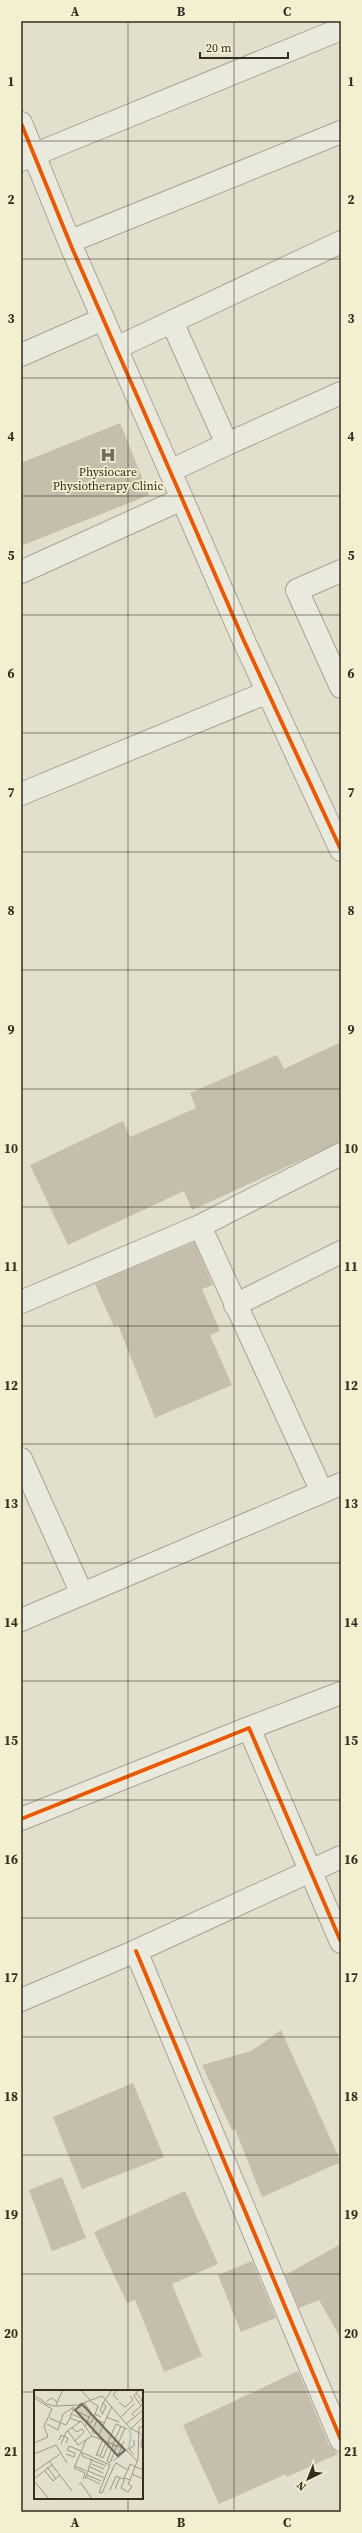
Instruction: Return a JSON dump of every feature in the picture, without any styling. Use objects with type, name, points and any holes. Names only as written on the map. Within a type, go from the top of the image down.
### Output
[{"type":"street","points":[[27,157],[341,29]]},
{"type":"street","points":[[21,123],[27,157],[71,241],[103,319],[182,499],[268,692],[341,850]]},
{"type":"street","points":[[71,241],[341,132]]},
{"type":"street","points":[[116,348],[341,242]]},
{"type":"street","points":[[21,354],[103,319]]},
{"type":"street","points":[[172,322],[227,444]]},
{"type":"street","points":[[170,471],[341,393]]},
{"type":"street","points":[[21,572],[182,499]]},
{"type":"street","points":[[341,571],[298,590],[341,687]]},
{"type":"street","points":[[21,794],[268,692]]},
{"type":"street","points":[[21,1302],[200,1226],[341,1154]]},
{"type":"street","points":[[21,1620],[331,1488],[236,1305],[200,1226]]},
{"type":"street","points":[[236,1305],[341,1252]]},
{"type":"street","points":[[21,1459],[82,1594]]},
{"type":"street","points":[[21,1819],[249,1728],[341,1694]]},
{"type":"street","points":[[249,1728],[341,1942]]},
{"type":"street","points":[[21,2000],[136,1951],[341,1857]]},
{"type":"street","points":[[136,1951],[341,2440]]},
{"type":"building","points":[[120,423],[149,495],[21,546],[21,463]]},
{"type":"building","points":[[341,1042],[341,1142],[192,1210],[184,1191],[68,1245],[30,1165],[123,1121],[130,1137],[196,1108],[190,1093],[277,1055],[284,1069]]},
{"type":"building","points":[[194,1242],[213,1285],[202,1289],[220,1331],[210,1335],[232,1385],[155,1418],[118,1325],[114,1327],[95,1284]]},
{"type":"building","points":[[281,2030],[341,2162],[262,2197],[235,2129],[232,2130],[202,2065],[251,2051]]},
{"type":"building","points":[[133,2083],[164,2157],[82,2189],[53,2117]]},
{"type":"building","points":[[62,2177],[86,2238],[52,2251],[29,2190]]},
{"type":"building","points":[[185,2191],[218,2264],[172,2284],[202,2356],[164,2372],[135,2300],[127,2303],[94,2232]]},
{"type":"building","points":[[341,2244],[341,2339],[319,2300],[299,2308],[285,2275]]},
{"type":"building","points":[[252,2261],[276,2318],[241,2332],[218,2275]]},
{"type":"building","points":[[298,2371],[329,2445],[338,2454],[287,2477],[286,2474],[219,2504],[183,2425]]},
{"type":"cycle path","points":[[21,123],[72,248],[244,641],[341,850]]},
{"type":"cycle path","points":[[21,1819],[249,1728],[341,1942]]},
{"type":"cycle path","points":[[136,1951],[341,2440]]},
{"type":"place","name":"Physiocare Physiotherapy Clinic","points":[[108,455]]}]
